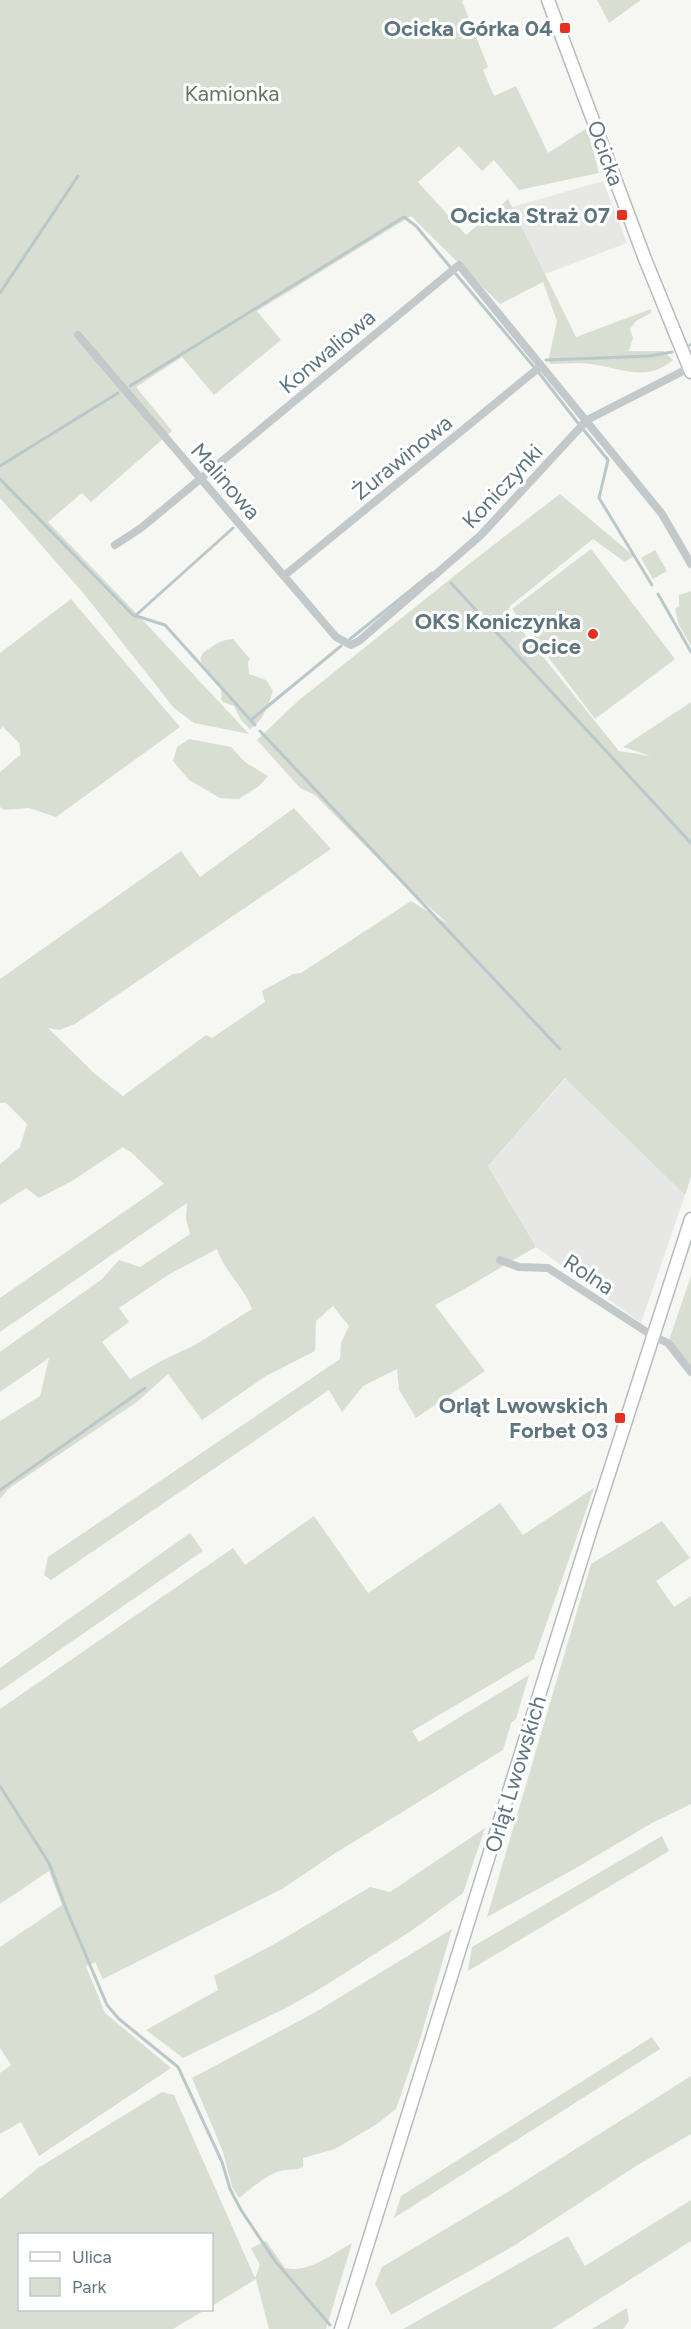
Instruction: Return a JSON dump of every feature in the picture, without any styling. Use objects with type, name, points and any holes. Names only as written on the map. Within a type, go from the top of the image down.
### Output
[{"type":"street","name":"Ocicka","points":[[548,0],[690,370]]},
{"type":"street","name":"Konwaliowa","points":[[115,545],[141,528],[200,480],[459,265],[542,366]]},
{"type":"street","name":"Malinowa","points":[[78,335],[336,637],[351,645]]},
{"type":"street","points":[[542,366],[662,514],[691,564]]},
{"type":"street","name":"Żurawinowa","points":[[285,575],[542,366]]},
{"type":"street","name":"Koniczynki","points":[[351,645],[482,535],[586,420],[690,370]]},
{"type":"street","name":"Orląt Lwowskich","points":[[341,2329],[691,1219]]},
{"type":"street","name":"Rolna","points":[[500,1260],[519,1267],[548,1268],[653,1336],[668,1343],[691,1372]]},
{"type":"shaded area","points":[[603,181],[627,243],[545,274],[512,207]]},
{"type":"shaded area","points":[[566,1078],[685,1195],[641,1323],[536,1247],[488,1166]]},
{"type":"green space","name":"Kamionka","points":[[0,0],[464,0],[462,1],[488,67],[483,70],[494,96],[516,86],[548,153],[587,128],[599,173],[519,190],[494,160],[482,171],[459,146],[418,182],[466,235],[508,199],[576,337],[651,309],[651,313],[636,321],[630,329],[633,338],[629,351],[663,351],[673,360],[654,371],[644,372],[624,371],[587,363],[550,364],[549,357],[557,321],[543,282],[500,304],[411,216],[257,311],[281,340],[214,395],[182,357],[136,387],[172,431],[91,502],[82,493],[48,522],[249,734],[194,723],[174,708],[84,594],[0,498]]},
{"type":"green space","points":[[597,0],[641,0],[609,23]]},
{"type":"green space","points":[[560,494],[634,556],[625,562],[593,539],[510,606],[507,612],[619,751],[651,756],[623,747],[691,702],[691,1177],[685,1195],[565,1078],[488,1166],[536,1247],[435,1305],[485,1371],[416,1418],[399,1390],[397,1369],[363,1386],[342,1412],[329,1390],[51,1580],[44,1575],[48,1557],[340,1359],[341,1343],[349,1326],[333,1306],[316,1321],[315,1351],[266,1376],[202,1420],[168,1374],[137,1402],[8,1489],[0,1499],[0,1421],[40,1396],[49,1358],[0,1392],[0,1352],[102,1279],[119,1260],[140,1267],[190,1234],[186,1219],[187,1203],[0,1332],[0,1298],[164,1184],[123,1147],[72,1181],[39,1198],[26,1188],[0,1205],[0,1164],[20,1147],[27,1124],[6,1103],[0,1103],[0,979],[181,851],[200,877],[294,808],[331,849],[75,1024],[59,1030],[48,1028],[95,1074],[123,1096],[206,1035],[212,1038],[265,1002],[262,991],[293,974],[301,973],[411,901],[448,924],[391,872],[315,795],[300,788],[257,740],[298,701]],"holes":[[[217,1249],[252,1309],[195,1345],[130,1379],[102,1342],[129,1322],[119,1308],[168,1275]]]},
{"type":"green space","name":"OKS Koniczynka Ocice","points":[[591,549],[675,659],[595,719],[512,609]]},
{"type":"green space","points":[[655,550],[667,571],[653,579],[641,558]]},
{"type":"green space","points":[[691,591],[691,646],[679,625],[675,609],[679,606],[679,595]]},
{"type":"green space","points":[[71,599],[180,727],[56,817],[29,808],[4,810],[0,807],[0,772],[21,754],[19,743],[3,727],[0,729],[0,653]]},
{"type":"green space","points":[[233,639],[250,659],[249,674],[266,680],[273,691],[262,718],[250,729],[241,720],[234,706],[223,702],[217,682],[202,664],[201,659],[203,654],[216,644]]},
{"type":"green space","points":[[189,739],[231,747],[245,762],[268,776],[259,786],[239,799],[220,798],[189,780],[173,761],[177,747]]},
{"type":"green space","points":[[691,1276],[691,1372],[668,1343]]},
{"type":"green space","points":[[594,1488],[534,1659],[412,1731],[419,1742],[529,1675],[516,1719],[511,1723],[503,1750],[334,1854],[282,1889],[103,1979],[95,1962],[86,1966],[105,2013],[171,2068],[39,2156],[21,2122],[0,2134],[0,2073],[11,2065],[0,2048],[0,1947],[62,1905],[49,1871],[0,1904],[0,1709],[233,1548],[245,1565],[314,1516],[368,1593],[500,1503],[523,1535]]},
{"type":"green space","points":[[662,1521],[690,1558],[656,1581],[674,1607],[691,1596],[691,1804],[652,1823],[487,1917],[591,1564]]},
{"type":"green space","points":[[190,1533],[203,1551],[0,1691],[0,1668]]},
{"type":"green space","points":[[485,1828],[463,1893],[411,1931],[326,1985],[290,2006],[183,2058],[146,2030],[218,1990],[214,1976],[278,1942],[370,1887],[390,1892]]},
{"type":"green space","points":[[662,1836],[669,1851],[468,1971],[472,1947]]},
{"type":"green space","points":[[452,1929],[421,2036],[396,2109],[377,2124],[335,2149],[303,2158],[303,2167],[272,2174],[239,2198],[232,2187],[223,2152],[192,2078],[314,2013]]},
{"type":"green space","points":[[652,2037],[660,2049],[394,2218],[401,2196]]},
{"type":"green space","points":[[691,2076],[691,2134],[636,2166],[512,2247],[391,2315],[375,2284],[382,2267],[506,2193]]},
{"type":"green space","points":[[162,2092],[174,2095],[255,2278],[260,2265],[251,2248],[266,2241],[285,2268],[294,2269],[320,2262],[352,2243],[326,2329],[269,2329],[256,2279],[213,2305],[213,2233],[18,2233],[18,2311],[203,2311],[173,2329],[0,2329],[0,2199],[38,2168]]},
{"type":"green space","points":[[691,2200],[691,2241],[552,2329],[403,2329],[568,2236],[585,2266]]},
{"type":"green space","points":[[627,2308],[629,2321],[623,2329],[592,2329]]},
{"type":"waterway","points":[[0,293],[78,176]]},
{"type":"waterway","points":[[130,386],[404,217],[416,226],[451,268]]},
{"type":"waterway","points":[[456,274],[534,367]]},
{"type":"waterway","points":[[546,360],[650,356],[672,352]]},
{"type":"waterway","points":[[539,373],[578,423]]},
{"type":"waterway","points":[[0,466],[118,393]]},
{"type":"waterway","points":[[583,429],[608,460],[599,498],[652,585]]},
{"type":"waterway","points":[[0,479],[133,615],[165,625],[255,725]]},
{"type":"waterway","points":[[135,616],[233,528]]},
{"type":"waterway","points":[[350,639],[432,573]]},
{"type":"waterway","points":[[451,583],[691,843]]},
{"type":"waterway","points":[[658,594],[691,652]]},
{"type":"waterway","points":[[251,720],[341,646]]},
{"type":"waterway","points":[[260,731],[560,1049]]},
{"type":"waterway","points":[[0,1490],[145,1388]]},
{"type":"waterway","points":[[0,1786],[49,1863],[107,2005],[119,2019],[178,2067],[222,2162],[230,2189],[241,2210],[275,2261],[330,2325]]},
{"type":"place","name":"Ocicka Górka 04","points":[[565,28]]},
{"type":"place","name":"Ocicka Straż 07","points":[[622,215]]},
{"type":"place","name":"OKS Koniczynka Ocice","points":[[593,634]]},
{"type":"place","name":"Orląt Lwowskich Forbet 03","points":[[620,1418]]}]
